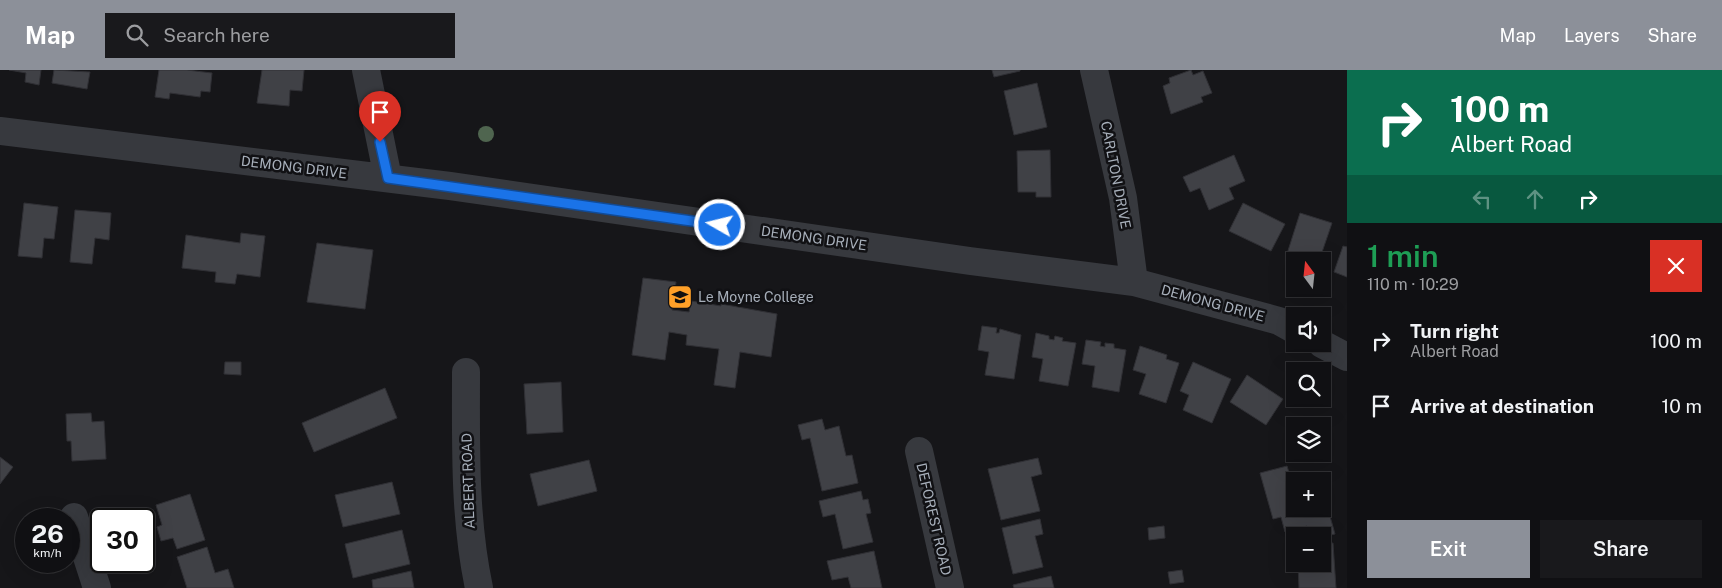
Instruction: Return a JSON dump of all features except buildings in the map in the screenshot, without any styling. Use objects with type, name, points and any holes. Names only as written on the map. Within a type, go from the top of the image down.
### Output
[{"type":"street","points":[[366,70],[388,178]]},
{"type":"street","name":"CARLTON DRIVE","points":[[1094,70],[1122,198],[1134,282]]},
{"type":"street","name":"DEMONG DRIVE","points":[[0,131],[388,178],[970,261],[1134,282],[1279,321],[1286,325]]},
{"type":"street","points":[[1331,349],[1347,357]]},
{"type":"street","name":"ALBERT ROAD","points":[[466,372],[466,496],[472,554],[479,588]]},
{"type":"street","name":"DEFOREST ROAD","points":[[919,451],[950,588]]},
{"type":"street","points":[[80,536],[97,588]]},
{"type":"place","name":"Le Moyne College","points":[[680,297]]},
{"type":"route","points":[[380,142],[388,178],[720,225]]}]
